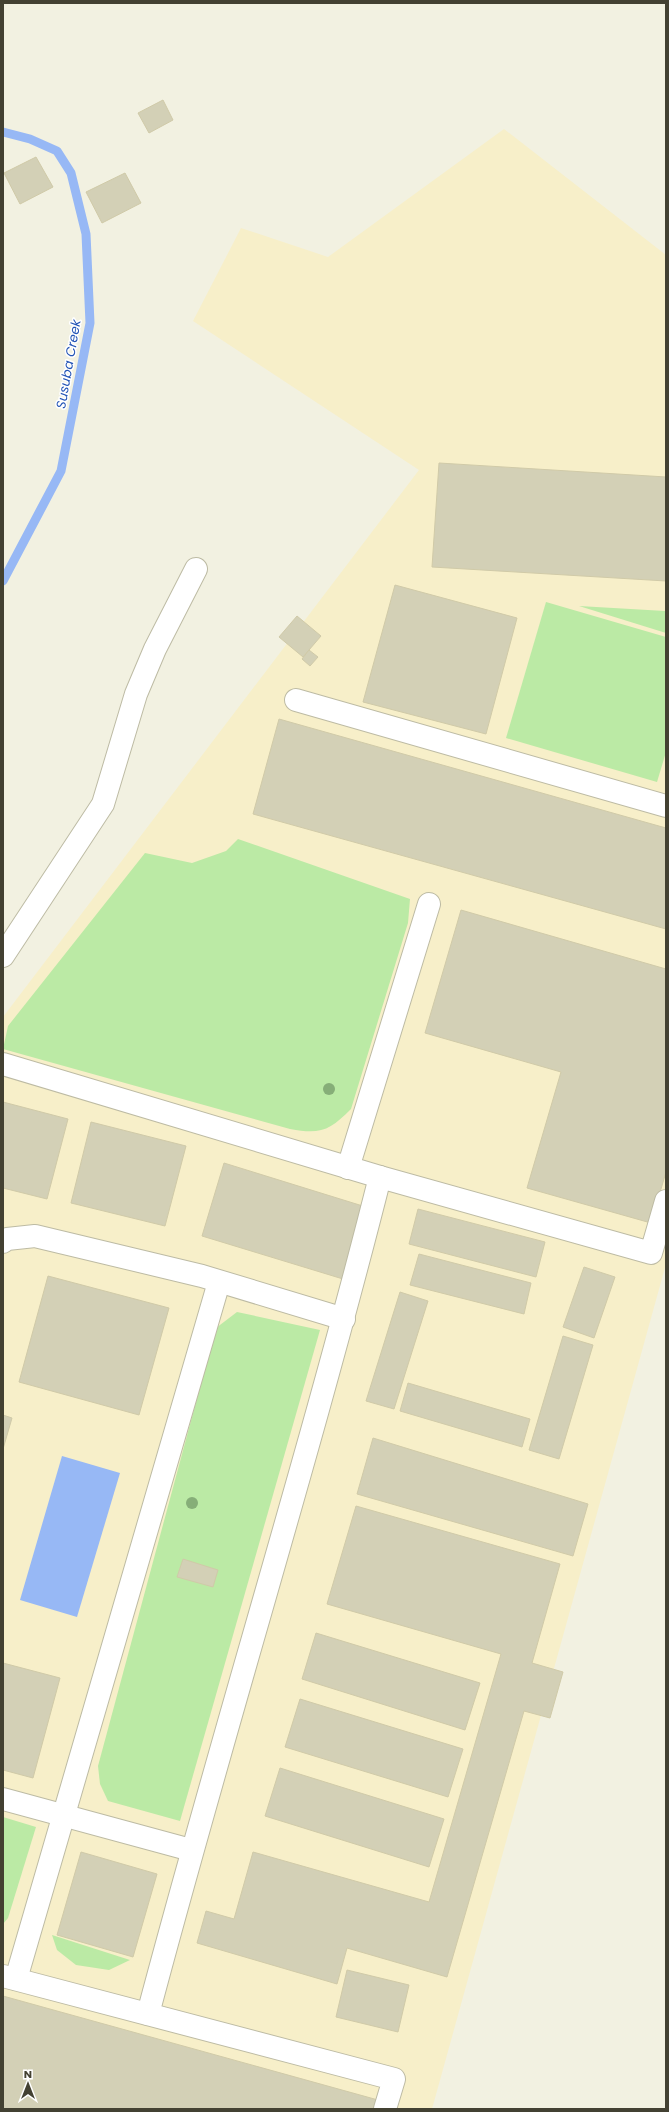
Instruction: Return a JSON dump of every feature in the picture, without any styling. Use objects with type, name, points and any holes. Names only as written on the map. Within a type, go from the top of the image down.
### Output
[{"type":"street","points":[[3,956],[104,804],[136,694],[156,649],[196,569]]},
{"type":"street","points":[[296,700],[666,806]]},
{"type":"street","points":[[348,1168],[429,904]]},
{"type":"street","points":[[3,1064],[348,1168],[651,1253],[666,1201]]},
{"type":"street","points":[[148,2014],[191,1850],[344,1319],[380,1177]]},
{"type":"street","points":[[3,1242],[7,1239],[34,1236],[219,1282],[344,1319]]},
{"type":"street","points":[[219,1282],[62,1815],[9,1977],[394,2079],[386,2109]]},
{"type":"street","points":[[3,1799],[191,1850]]},
{"type":"shaded area","points":[[504,129],[666,255],[666,1264],[432,2109],[3,2109],[3,1017],[419,470],[193,321],[241,228],[328,257]]},
{"type":"green space","points":[[546,602],[666,637],[666,752],[657,782],[506,738]]},
{"type":"green space","points":[[579,606],[665,611],[666,633]]},
{"type":"green space","points":[[238,839],[410,899],[408,923],[351,1109],[344,1116],[331,1126],[317,1131],[290,1129],[3,1049],[8,1026],[145,853],[192,863],[226,851]]},
{"type":"green space","points":[[237,1312],[320,1330],[180,1821],[108,1801],[100,1784],[98,1766],[216,1328]]},
{"type":"green space","points":[[3,1817],[36,1827],[8,1918],[3,1924]]},
{"type":"green space","points":[[52,1935],[130,1960],[109,1970],[76,1965],[57,1950]]},
{"type":"water","points":[[62,1456],[120,1473],[77,1617],[20,1600]]},
{"type":"building","points":[[163,100],[173,120],[149,133],[138,113]]},
{"type":"building","points":[[36,157],[53,187],[20,204],[4,173]]},
{"type":"building","points":[[125,173],[141,203],[102,223],[86,192]]},
{"type":"building","points":[[439,463],[666,477],[666,581],[432,567]]},
{"type":"building","points":[[395,585],[517,618],[486,734],[363,702]]},
{"type":"building","points":[[297,616],[321,636],[303,657],[279,637]]},
{"type":"building","points":[[309,650],[318,657],[310,666],[302,659]]},
{"type":"building","points":[[279,719],[666,828],[666,929],[253,814]]},
{"type":"building","points":[[461,910],[666,969],[666,1172],[651,1223],[527,1188],[561,1072],[425,1033]]},
{"type":"building","points":[[3,1102],[68,1119],[47,1199],[3,1188]]},
{"type":"building","points":[[91,1122],[186,1146],[165,1226],[71,1203]]},
{"type":"building","points":[[224,1163],[366,1207],[343,1279],[202,1236]]},
{"type":"building","points":[[418,1209],[545,1242],[536,1277],[409,1244]]},
{"type":"building","points":[[419,1254],[531,1283],[524,1314],[410,1285]]},
{"type":"building","points":[[584,1267],[615,1277],[594,1338],[563,1327]]},
{"type":"building","points":[[48,1276],[169,1308],[139,1415],[19,1382]]},
{"type":"building","points":[[400,1292],[428,1301],[394,1409],[366,1401]]},
{"type":"building","points":[[563,1336],[593,1345],[559,1459],[529,1450]]},
{"type":"building","points":[[408,1383],[530,1419],[522,1447],[400,1411]]},
{"type":"building","points":[[3,1415],[12,1418],[3,1449]]},
{"type":"building","points":[[373,1438],[588,1504],[573,1556],[357,1494]]},
{"type":"building","points":[[356,1506],[560,1564],[532,1663],[563,1672],[550,1718],[524,1711],[447,1977],[347,1948],[337,1984],[197,1943],[206,1911],[234,1919],[253,1852],[429,1902],[501,1654],[327,1604]]},
{"type":"building","points":[[183,1559],[218,1570],[213,1587],[177,1577]]},
{"type":"building","points":[[316,1633],[480,1683],[465,1730],[302,1679]]},
{"type":"building","points":[[3,1663],[60,1678],[33,1778],[3,1770]]},
{"type":"building","points":[[300,1699],[463,1749],[448,1797],[285,1747]]},
{"type":"building","points":[[280,1768],[444,1819],[429,1867],[265,1816]]},
{"type":"building","points":[[81,1852],[157,1874],[133,1957],[57,1935]]},
{"type":"building","points":[[347,1970],[409,1985],[398,2032],[336,2017]]},
{"type":"building","points":[[3,1996],[378,2100],[375,2109],[3,2109]]},
{"type":"waterway","name":"Susuba Creek","points":[[3,132],[30,139],[57,151],[71,173],[86,234],[90,323],[61,471],[3,581]]}]
